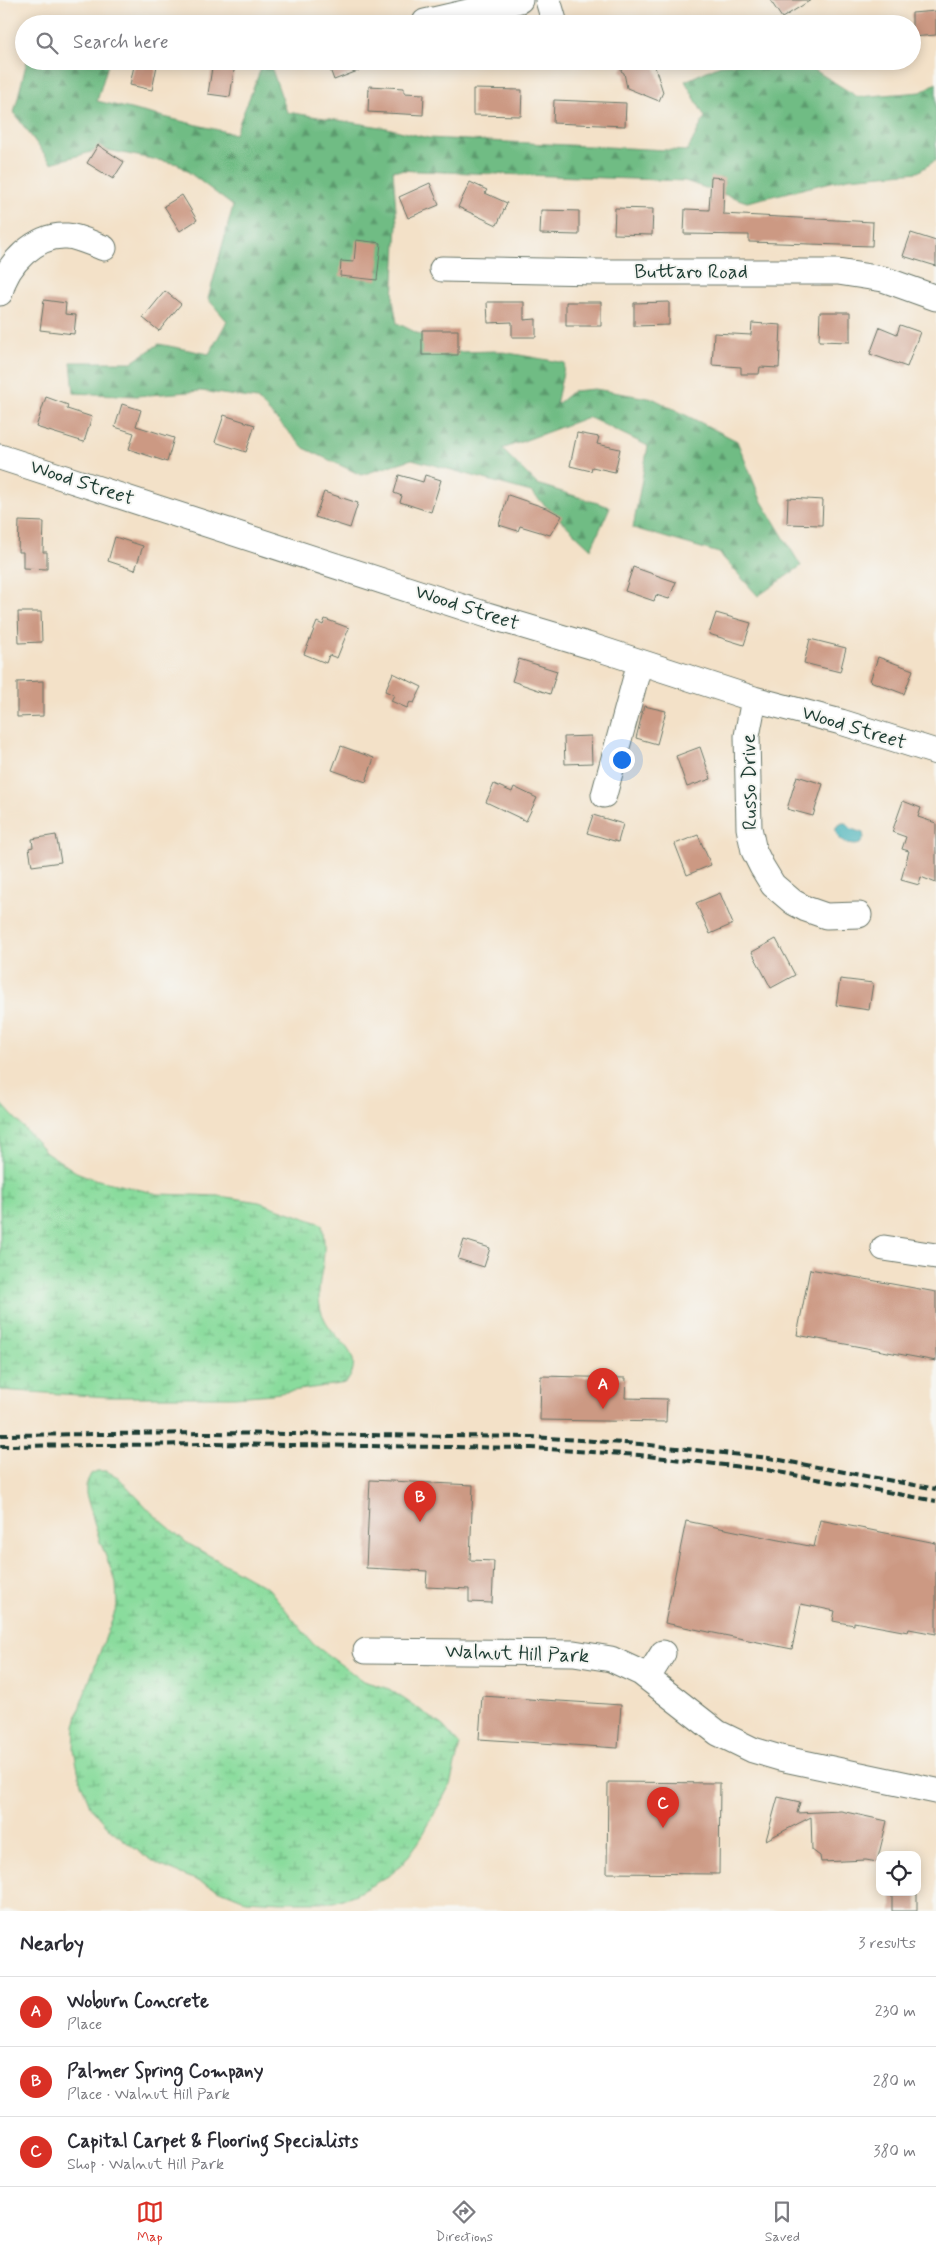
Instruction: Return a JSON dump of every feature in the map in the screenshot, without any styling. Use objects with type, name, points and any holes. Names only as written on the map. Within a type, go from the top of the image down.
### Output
[{"type":"street","points":[[455,15],[520,0]]},
{"type":"street","points":[[548,0],[552,15]]},
{"type":"street","points":[[0,293],[3,280],[13,265],[42,241],[67,236],[104,248]]},
{"type":"street","name":"Buttaro Road","points":[[442,269],[600,272],[838,272],[883,279],[936,298]]},
{"type":"street","name":"Wood Street","points":[[0,457],[486,615],[754,699],[841,722],[936,752]]},
{"type":"street","points":[[604,795],[640,662]]},
{"type":"street","name":"Russo Drive","points":[[754,699],[747,736],[749,828],[754,851],[773,884],[793,902],[806,910],[826,916],[858,915]]},
{"type":"street","points":[[884,1248],[936,1256]]},
{"type":"street","name":"Walnut Hill Park","points":[[366,1651],[584,1654],[620,1662],[648,1678],[718,1733],[753,1750],[780,1758],[936,1791]]},
{"type":"street","points":[[648,1678],[663,1653]]},
{"type":"green space","points":[[25,70],[106,70],[97,101],[235,134],[260,70],[272,70],[287,112],[387,128],[428,138],[687,151],[705,117],[685,81],[709,70],[814,70],[858,97],[921,92],[936,83],[936,160],[918,172],[848,178],[747,202],[685,181],[393,170],[397,224],[393,300],[397,323],[455,352],[497,351],[565,363],[556,405],[573,391],[595,389],[654,399],[737,441],[761,500],[801,566],[758,596],[719,553],[633,528],[648,446],[588,417],[502,449],[537,484],[610,507],[591,549],[531,492],[412,459],[361,475],[304,448],[257,399],[201,391],[136,396],[74,393],[71,362],[132,362],[159,344],[209,354],[227,321],[208,299],[233,206],[178,164],[102,149],[51,163],[14,113]]},
{"type":"green space","points":[[0,1102],[46,1152],[76,1172],[94,1179],[158,1194],[219,1196],[259,1202],[322,1224],[324,1252],[319,1290],[321,1311],[329,1327],[352,1356],[354,1364],[352,1373],[346,1383],[272,1394],[235,1397],[109,1397],[0,1390]]},
{"type":"green space","points":[[97,1471],[106,1471],[118,1477],[152,1513],[187,1543],[269,1589],[313,1644],[363,1681],[389,1689],[419,1709],[443,1726],[460,1745],[450,1785],[420,1840],[402,1865],[390,1875],[356,1894],[334,1902],[245,1900],[159,1865],[110,1829],[90,1806],[80,1780],[74,1750],[75,1727],[80,1706],[117,1606],[116,1582],[99,1539],[86,1494],[86,1484],[91,1474]]},
{"type":"water","points":[[846,823],[852,829],[863,833],[864,838],[860,844],[847,844],[840,839],[837,835],[836,827]]},
{"type":"building","points":[[770,0],[811,0],[787,15],[780,15]]},
{"type":"building","points":[[936,11],[936,35],[921,36],[921,15],[912,15],[912,13]]},
{"type":"building","points":[[133,70],[156,70],[152,90],[130,85]]},
{"type":"building","points":[[212,70],[234,70],[230,97],[208,94]]},
{"type":"building","points":[[330,70],[360,70],[334,80]]},
{"type":"building","points":[[656,70],[663,92],[659,101],[627,88],[624,73],[621,71]]},
{"type":"building","points":[[369,86],[404,88],[404,93],[424,94],[423,115],[368,112]]},
{"type":"building","points":[[473,89],[522,90],[521,116],[473,115]]},
{"type":"building","points":[[554,100],[626,103],[625,126],[553,123]]},
{"type":"building","points":[[98,145],[124,162],[113,179],[87,163]]},
{"type":"building","points":[[711,177],[724,178],[723,214],[873,222],[872,246],[749,242],[749,235],[684,234],[685,209],[709,210]]},
{"type":"building","points":[[470,182],[487,190],[485,193],[507,203],[497,225],[458,207]]},
{"type":"building","points":[[430,183],[439,205],[408,218],[399,197]]},
{"type":"building","points":[[182,195],[197,220],[180,231],[164,206]]},
{"type":"building","points":[[615,208],[653,209],[652,235],[614,234]]},
{"type":"building","points":[[541,210],[579,211],[579,235],[540,234]]},
{"type":"building","points":[[911,233],[936,241],[936,266],[903,256]]},
{"type":"building","points":[[356,240],[381,243],[377,280],[340,276],[341,261],[354,262]]},
{"type":"building","points":[[165,291],[181,304],[159,331],[143,318]]},
{"type":"building","points":[[44,300],[66,303],[65,314],[76,315],[74,334],[40,330]]},
{"type":"building","points":[[487,302],[524,302],[524,320],[536,319],[536,337],[512,337],[512,322],[488,323]]},
{"type":"building","points":[[566,302],[601,302],[601,326],[566,326]]},
{"type":"building","points":[[669,302],[669,325],[634,326],[634,303]]},
{"type":"building","points":[[820,312],[850,312],[850,342],[819,341]]},
{"type":"building","points":[[752,323],[781,325],[779,368],[760,367],[759,374],[741,374],[741,367],[712,365],[714,333],[751,335]]},
{"type":"building","points":[[900,325],[920,332],[907,367],[870,354],[880,327],[897,334]]},
{"type":"building","points":[[422,330],[458,330],[458,355],[422,355]]},
{"type":"building","points":[[46,397],[68,405],[67,409],[92,417],[84,442],[36,427]]},
{"type":"building","points":[[122,404],[141,410],[136,426],[174,438],[167,462],[129,449],[134,433],[115,427]]},
{"type":"building","points":[[224,415],[255,425],[246,452],[215,442]]},
{"type":"building","points":[[577,433],[599,437],[597,444],[620,449],[615,472],[592,467],[591,471],[570,466]]},
{"type":"building","points":[[399,475],[423,482],[425,475],[441,480],[431,512],[400,502],[402,496],[394,493]]},
{"type":"building","points":[[324,492],[358,503],[350,528],[315,517]]},
{"type":"building","points":[[508,495],[549,509],[562,516],[550,535],[520,526],[518,531],[499,525]]},
{"type":"building","points":[[788,498],[823,500],[822,525],[787,524]]},
{"type":"building","points":[[19,521],[44,522],[43,552],[47,552],[47,569],[23,568],[23,552],[18,552]]},
{"type":"building","points":[[115,537],[143,546],[135,570],[108,561]]},
{"type":"building","points":[[633,567],[676,582],[669,599],[656,595],[654,601],[625,591]]},
{"type":"building","points":[[18,612],[41,612],[42,642],[19,643]]},
{"type":"building","points":[[716,613],[751,623],[744,645],[709,634]]},
{"type":"building","points":[[325,619],[349,628],[337,658],[329,655],[326,663],[304,654],[317,622],[323,625]]},
{"type":"building","points":[[810,639],[846,648],[840,672],[804,663]]},
{"type":"building","points":[[878,657],[913,670],[904,694],[870,681]]},
{"type":"building","points":[[519,659],[557,671],[550,694],[512,681]]},
{"type":"building","points":[[393,673],[422,687],[414,703],[410,702],[407,708],[391,701],[394,695],[385,691]]},
{"type":"building","points":[[43,681],[43,716],[17,717],[17,682]]},
{"type":"building","points":[[644,706],[666,711],[657,744],[636,738]]},
{"type":"building","points":[[591,736],[592,763],[565,764],[564,737]]},
{"type":"building","points":[[341,746],[374,758],[366,782],[332,770]]},
{"type":"building","points":[[700,747],[711,779],[687,787],[676,756]]},
{"type":"building","points":[[797,776],[823,784],[813,816],[787,809]]},
{"type":"building","points":[[494,784],[512,792],[514,787],[537,798],[526,821],[486,802]]},
{"type":"building","points":[[903,801],[921,808],[918,817],[936,823],[936,883],[921,877],[919,885],[901,880],[909,851],[902,849],[906,837],[892,832]]},
{"type":"building","points":[[593,815],[623,824],[618,842],[587,833]]},
{"type":"building","points":[[56,835],[61,862],[32,866],[29,848],[33,847],[32,839]]},
{"type":"building","points":[[698,835],[711,865],[687,875],[675,844]]},
{"type":"building","points":[[720,893],[733,924],[710,934],[696,903]]},
{"type":"building","points":[[776,939],[795,975],[771,988],[752,952]]},
{"type":"building","points":[[840,979],[873,983],[869,1010],[836,1005]]},
{"type":"building","points":[[464,1240],[490,1248],[484,1267],[458,1259]]},
{"type":"building","points":[[810,1269],[936,1292],[936,1361],[797,1335]]},
{"type":"building","points":[[541,1376],[626,1378],[625,1398],[667,1399],[666,1422],[540,1420]]},
{"type":"building","points":[[370,1480],[473,1485],[470,1560],[494,1561],[492,1603],[469,1602],[469,1589],[426,1587],[427,1571],[366,1568]]},
{"type":"building","points":[[820,1520],[936,1543],[936,1634],[909,1629],[908,1632],[854,1622],[854,1625],[833,1621],[835,1611],[801,1604],[792,1649],[665,1623],[686,1521],[814,1547]]},
{"type":"building","points":[[482,1696],[621,1705],[618,1748],[479,1739]]},
{"type":"building","points":[[608,1782],[720,1783],[719,1874],[607,1873]]},
{"type":"building","points":[[778,1797],[800,1802],[797,1813],[841,1811],[887,1821],[880,1851],[876,1851],[876,1862],[866,1860],[821,1862],[820,1856],[812,1850],[811,1817],[766,1840]]},
{"type":"building","points":[[892,1896],[917,1896],[917,1911],[892,1911]]},
{"type":"railway","points":[[0,1435],[207,1433],[532,1437],[640,1444],[769,1458],[936,1489]]},
{"type":"railway","points":[[0,1446],[207,1444],[531,1448],[639,1455],[767,1470],[936,1501]]},
{"type":"place","name":"Woburn Concrete","points":[[603,1409]]},
{"type":"place","name":"Palmer Spring Company","points":[[420,1522]]},
{"type":"place","name":"Capital Carpet & Flooring Specialists","points":[[663,1828]]}]
